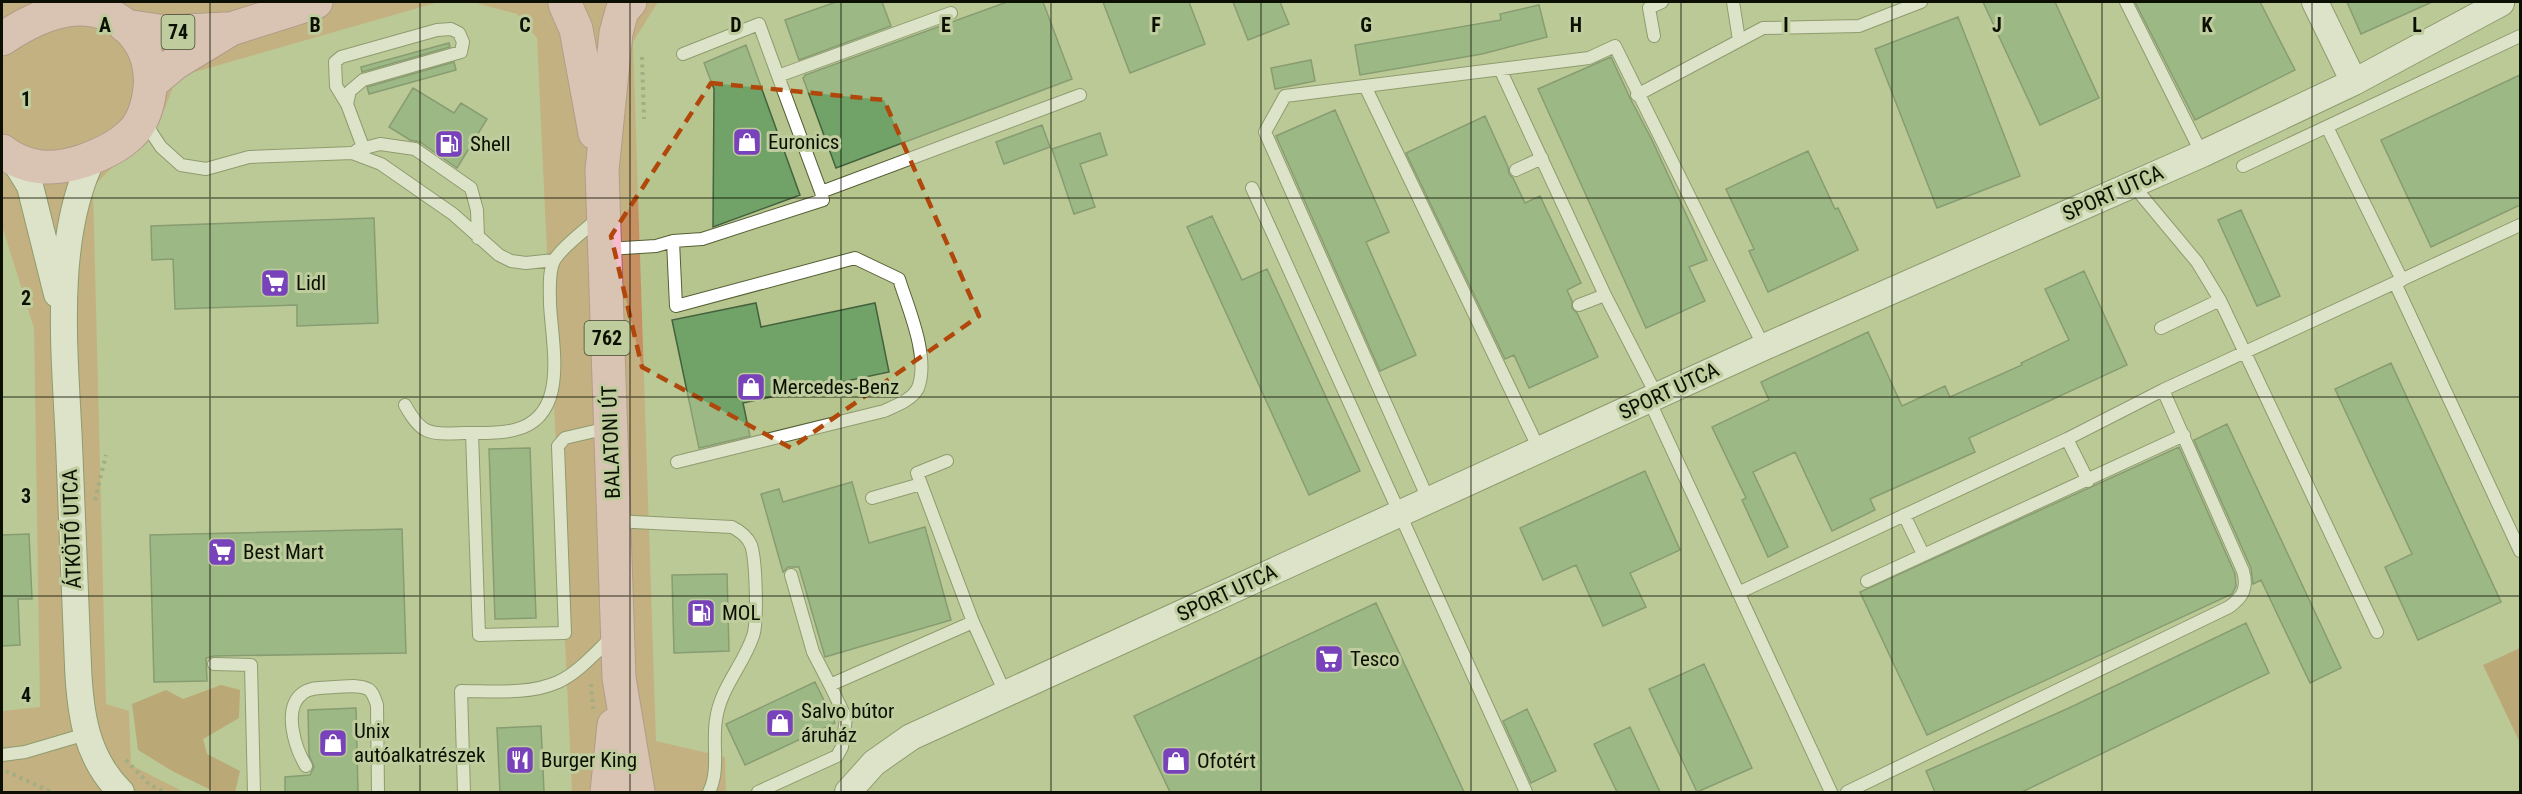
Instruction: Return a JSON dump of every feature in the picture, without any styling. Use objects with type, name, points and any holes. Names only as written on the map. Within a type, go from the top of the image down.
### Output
[{"type":"main road","name":"74","points":[[8,156],[30,167],[64,168],[115,147],[131,134],[148,97],[175,63],[231,29],[315,2]]},
{"type":"main road","points":[[562,3],[590,10],[603,9],[624,2]]},
{"type":"main road","name":"BALATONI ÚT","points":[[630,2],[622,11],[616,33],[602,170],[619,678],[638,792]]},
{"type":"main road","name":"BALATONI ÚT","points":[[562,3],[576,29],[602,170]]},
{"type":"main road","name":"74","points":[[2,39],[40,11],[71,10],[92,6],[125,26],[146,50],[151,67],[148,97]]},
{"type":"main road","name":"74","points":[[125,26],[166,32],[231,29]]},
{"type":"main road","name":"BALATONI ÚT","points":[[607,792],[619,678]]},
{"type":"street","points":[[2315,2],[2354,82]]},
{"type":"street","name":"SPORT UTCA","points":[[848,792],[874,763],[911,737],[1540,452],[1764,347],[2202,154],[2354,82],[2502,2]]},
{"type":"street","name":"ÁTKÖTŐ UTCA","points":[[8,156],[30,186],[64,324]]},
{"type":"street","name":"ÁTKÖTŐ UTCA","points":[[93,157],[74,207],[69,237],[64,324],[79,690],[86,734],[101,768],[121,792]]},
{"type":"lane","points":[[1654,36],[1649,8],[1662,2]]},
{"type":"lane","points":[[1733,2],[1739,40]]},
{"type":"lane","points":[[1637,95],[1763,28],[1859,26],[1921,2]]},
{"type":"lane","points":[[2126,2],[2202,154]]},
{"type":"lane","points":[[778,76],[951,13]]},
{"type":"lane","points":[[604,249],[656,246],[674,241],[702,239],[823,200],[759,24],[683,54]]},
{"type":"lane","points":[[346,104],[350,91],[363,80],[461,52],[462,42],[459,33],[451,29],[437,30],[341,57],[335,62],[336,87],[346,104],[358,150],[453,214],[478,238],[511,261],[526,263],[554,260],[603,213]]},
{"type":"lane","points":[[2243,166],[2520,36]]},
{"type":"lane","points":[[1430,501],[1265,132],[1285,96],[1589,58],[1614,46],[1764,347]]},
{"type":"lane","points":[[1500,69],[1653,398],[1738,593],[1831,792]]},
{"type":"lane","points":[[1365,86],[1540,452]]},
{"type":"lane","points":[[821,192],[1080,95]]},
{"type":"lane","points":[[148,97],[151,132],[161,147],[181,165],[206,169],[249,157],[358,150],[380,144],[415,148],[471,188],[477,210],[478,238]]},
{"type":"lane","points":[[2327,127],[2520,551]]},
{"type":"lane","points":[[1516,170],[1542,158]]},
{"type":"lane","points":[[2132,184],[2198,262],[2220,300],[2377,633]]},
{"type":"lane","points":[[1252,188],[1398,515],[1526,792]]},
{"type":"lane","points":[[1738,593],[2067,439],[2163,390],[2520,225]]},
{"type":"lane","points":[[674,241],[676,306],[855,258],[899,279],[921,354],[918,388],[904,402],[884,411],[677,462]]},
{"type":"lane","points":[[405,405],[413,419],[424,431],[442,434],[514,430],[534,422],[548,407],[554,388],[550,287],[554,260]]},
{"type":"lane","points":[[1579,305],[1605,295]]},
{"type":"lane","points":[[2161,328],[2220,300]]},
{"type":"lane","points":[[1847,792],[2218,612],[2242,596],[2246,580],[2244,571],[2163,390]]},
{"type":"lane","points":[[472,433],[479,635],[565,633],[558,446],[565,438],[610,428]]},
{"type":"lane","points":[[1867,580],[2184,435]]},
{"type":"lane","points":[[2067,439],[2088,480]]},
{"type":"lane","points":[[947,462],[917,473],[973,622],[1006,695]]},
{"type":"lane","points":[[872,498],[921,484]]},
{"type":"lane","points":[[1904,515],[1923,554]]},
{"type":"lane","points":[[614,521],[732,527],[742,532],[751,546],[758,617],[753,637],[723,695],[718,711],[715,781],[710,792]]},
{"type":"lane","points":[[758,792],[837,756],[842,747],[846,717],[813,652],[791,575]]},
{"type":"lane","points":[[830,685],[973,622]]},
{"type":"lane","points":[[464,792],[461,691],[533,690],[559,682],[590,659],[617,632]]},
{"type":"lane","points":[[214,664],[251,664],[254,792]]},
{"type":"lane","points":[[306,766],[298,751],[294,733],[292,715],[298,698],[311,689],[356,686],[368,689],[373,694],[377,705],[378,792]]},
{"type":"lane","points":[[2,755],[25,752],[86,734]]},
{"type":"path","points":[[642,55],[644,119]]},
{"type":"path","points":[[94,508],[106,455]]},
{"type":"path","points":[[124,758],[149,784],[164,792]]},
{"type":"path","points":[[2,768],[51,792]]},
{"type":"path","points":[[34,792],[36,786]]},
{"type":"highlighted area","points":[[711,83],[884,100],[979,316],[791,448],[642,367],[611,236]]},
{"type":"shaded area","points":[[2,2],[439,2],[177,77],[161,118],[93,187],[106,704],[129,711],[131,765],[184,792],[2,792],[2,711],[40,707],[34,328],[2,226]]},
{"type":"shaded area","points":[[439,2],[472,2],[517,14],[537,38],[572,792],[184,792],[131,765],[129,712],[106,704],[93,187],[161,118],[177,77]]},
{"type":"shaded area","points":[[472,2],[658,2],[633,42],[656,741],[725,757],[726,792],[572,792],[537,38],[517,14]]},
{"type":"shaded area","points":[[658,2],[2520,2],[2520,648],[2483,665],[2520,743],[2520,792],[726,792],[724,757],[656,741],[633,42]]},
{"type":"shaded area","points":[[2,226],[34,328],[40,707],[2,711]]},
{"type":"shaded area","points":[[2520,648],[2520,743],[2483,665]]},
{"type":"shaded area","points":[[221,685],[240,690],[239,718],[203,739],[207,754],[240,771],[235,792],[215,792],[174,772],[138,750],[132,704],[166,690],[183,699]]},
{"type":"building","points":[[836,2],[882,2],[891,26],[799,60],[785,20]]},
{"type":"building","points":[[1007,2],[1043,2],[1072,79],[836,168],[803,78],[805,75]]},
{"type":"building","points":[[1103,2],[1189,2],[1205,44],[1130,73]]},
{"type":"building","points":[[1233,2],[1280,2],[1289,24],[1248,40]]},
{"type":"building","points":[[1983,2],[2055,2],[2099,98],[2040,125]]},
{"type":"building","points":[[2135,2],[2260,2],[2295,70],[2195,120]]},
{"type":"building","points":[[2347,2],[2432,2],[2361,34]]},
{"type":"building","points":[[1539,5],[1547,37],[1482,54],[1360,75],[1355,45],[1501,20],[1500,14]]},
{"type":"building","points":[[1958,17],[2020,176],[1937,208],[1875,49]]},
{"type":"building","points":[[449,43],[450,47],[362,72],[361,67]]},
{"type":"building","name":"Euronics","points":[[746,45],[800,195],[713,227],[714,89],[704,63]]},
{"type":"building","points":[[1611,57],[1707,260],[1689,267],[1705,301],[1646,328],[1538,89]]},
{"type":"building","points":[[1311,60],[1315,81],[1275,89],[1271,68]]},
{"type":"building","points":[[454,62],[456,70],[369,94],[367,87]]},
{"type":"building","points":[[2520,75],[2520,205],[2431,247],[2381,140]]},
{"type":"building","points":[[413,88],[454,113],[461,103],[487,119],[457,168],[420,142],[410,140],[389,127]]},
{"type":"building","points":[[1335,110],[1389,232],[1366,242],[1416,355],[1380,371],[1276,136]]},
{"type":"building","points":[[1485,116],[1509,174],[1525,203],[1540,196],[1581,283],[1567,290],[1572,301],[1572,308],[1577,313],[1598,357],[1529,388],[1514,355],[1505,359],[1406,153]]},
{"type":"building","points":[[1042,125],[1050,147],[1004,164],[996,142]]},
{"type":"building","points":[[1100,133],[1107,155],[1080,164],[1095,207],[1074,214],[1052,149]]},
{"type":"building","points":[[1808,151],[1835,209],[1838,208],[1858,250],[1768,292],[1749,251],[1754,249],[1726,189]]},
{"type":"building","points":[[2241,210],[2280,296],[2257,306],[2218,220]]},
{"type":"building","points":[[1212,216],[1242,280],[1267,269],[1360,471],[1309,495],[1187,227]]},
{"type":"building","name":"Lidl","points":[[374,218],[378,323],[297,326],[297,305],[175,309],[173,259],[152,260],[151,226]]},
{"type":"building","points":[[2084,271],[2127,365],[1969,438],[1975,452],[1870,499],[1875,510],[1832,531],[1795,452],[1753,472],[1788,547],[1768,557],[1742,500],[1746,498],[1712,427],[1769,400],[1761,382],[1868,332],[1902,406],[1945,386],[1950,397],[2022,365],[2021,363],[2069,340],[2045,289]]},
{"type":"building","name":"Mercedes-Benz","points":[[756,303],[761,327],[875,303],[889,372],[743,403],[750,436],[699,448],[672,320]]},
{"type":"building","points":[[2391,363],[2501,602],[2418,640],[2385,567],[2412,554],[2335,389]]},
{"type":"building","points":[[2227,424],[2341,668],[2310,683],[2261,580],[2253,584],[2251,568],[2194,440]]},
{"type":"building","points":[[2179,447],[2235,574],[2236,586],[2232,594],[1927,735],[1860,592]]},
{"type":"building","points":[[530,448],[536,618],[495,619],[489,449]]},
{"type":"building","points":[[1645,471],[1680,550],[1630,573],[1646,607],[1603,626],[1576,565],[1543,580],[1520,528]]},
{"type":"building","points":[[852,482],[869,543],[925,527],[951,620],[825,657],[799,567],[788,567],[783,572],[761,494],[779,489],[783,502]]},
{"type":"building","points":[[402,529],[406,653],[214,656],[206,658],[207,681],[154,682],[150,535]]},
{"type":"building","points":[[29,534],[32,599],[18,599],[20,645],[2,646],[2,535]]},
{"type":"building","name":"MOL","points":[[727,574],[729,651],[674,653],[672,575]]},
{"type":"building","name":"Tesco","points":[[1376,603],[1464,792],[1170,792],[1134,716]]},
{"type":"building","points":[[2246,623],[2269,673],[2022,792],[1935,792],[1926,771],[2069,708]]},
{"type":"building","points":[[1704,664],[1752,768],[1697,792],[1649,689]]},
{"type":"building","name":"Salvo bútor áruház","points":[[815,682],[835,723],[745,765],[726,724]]},
{"type":"building","name":"Unix autóalkatrészek","points":[[356,708],[358,792],[285,792],[285,777],[310,775],[314,767],[309,755],[308,710]]},
{"type":"building","points":[[1527,709],[1556,771],[1531,783],[1503,721]]},
{"type":"building","name":"Burger King","points":[[541,726],[544,792],[500,792],[497,728]]},
{"type":"building","points":[[1630,727],[1660,792],[1617,792],[1594,744]]},
{"type":"place","name":"Euronics","points":[[747,142]]},
{"type":"place","name":"Shell","points":[[449,144]]},
{"type":"place","name":"Lidl","points":[[275,283]]},
{"type":"place","name":"Mercedes-Benz","points":[[751,387]]},
{"type":"place","name":"Best Mart","points":[[222,552]]},
{"type":"place","name":"MOL","points":[[701,613]]},
{"type":"place","name":"Tesco","points":[[1329,659]]},
{"type":"place","name":"Salvo bútor áruház","points":[[780,723]]},
{"type":"place","name":"Unix autóalkatrészek","points":[[333,743]]},
{"type":"place","name":"Burger King","points":[[520,760]]},
{"type":"place","name":"Ofotért","points":[[1176,761]]}]
